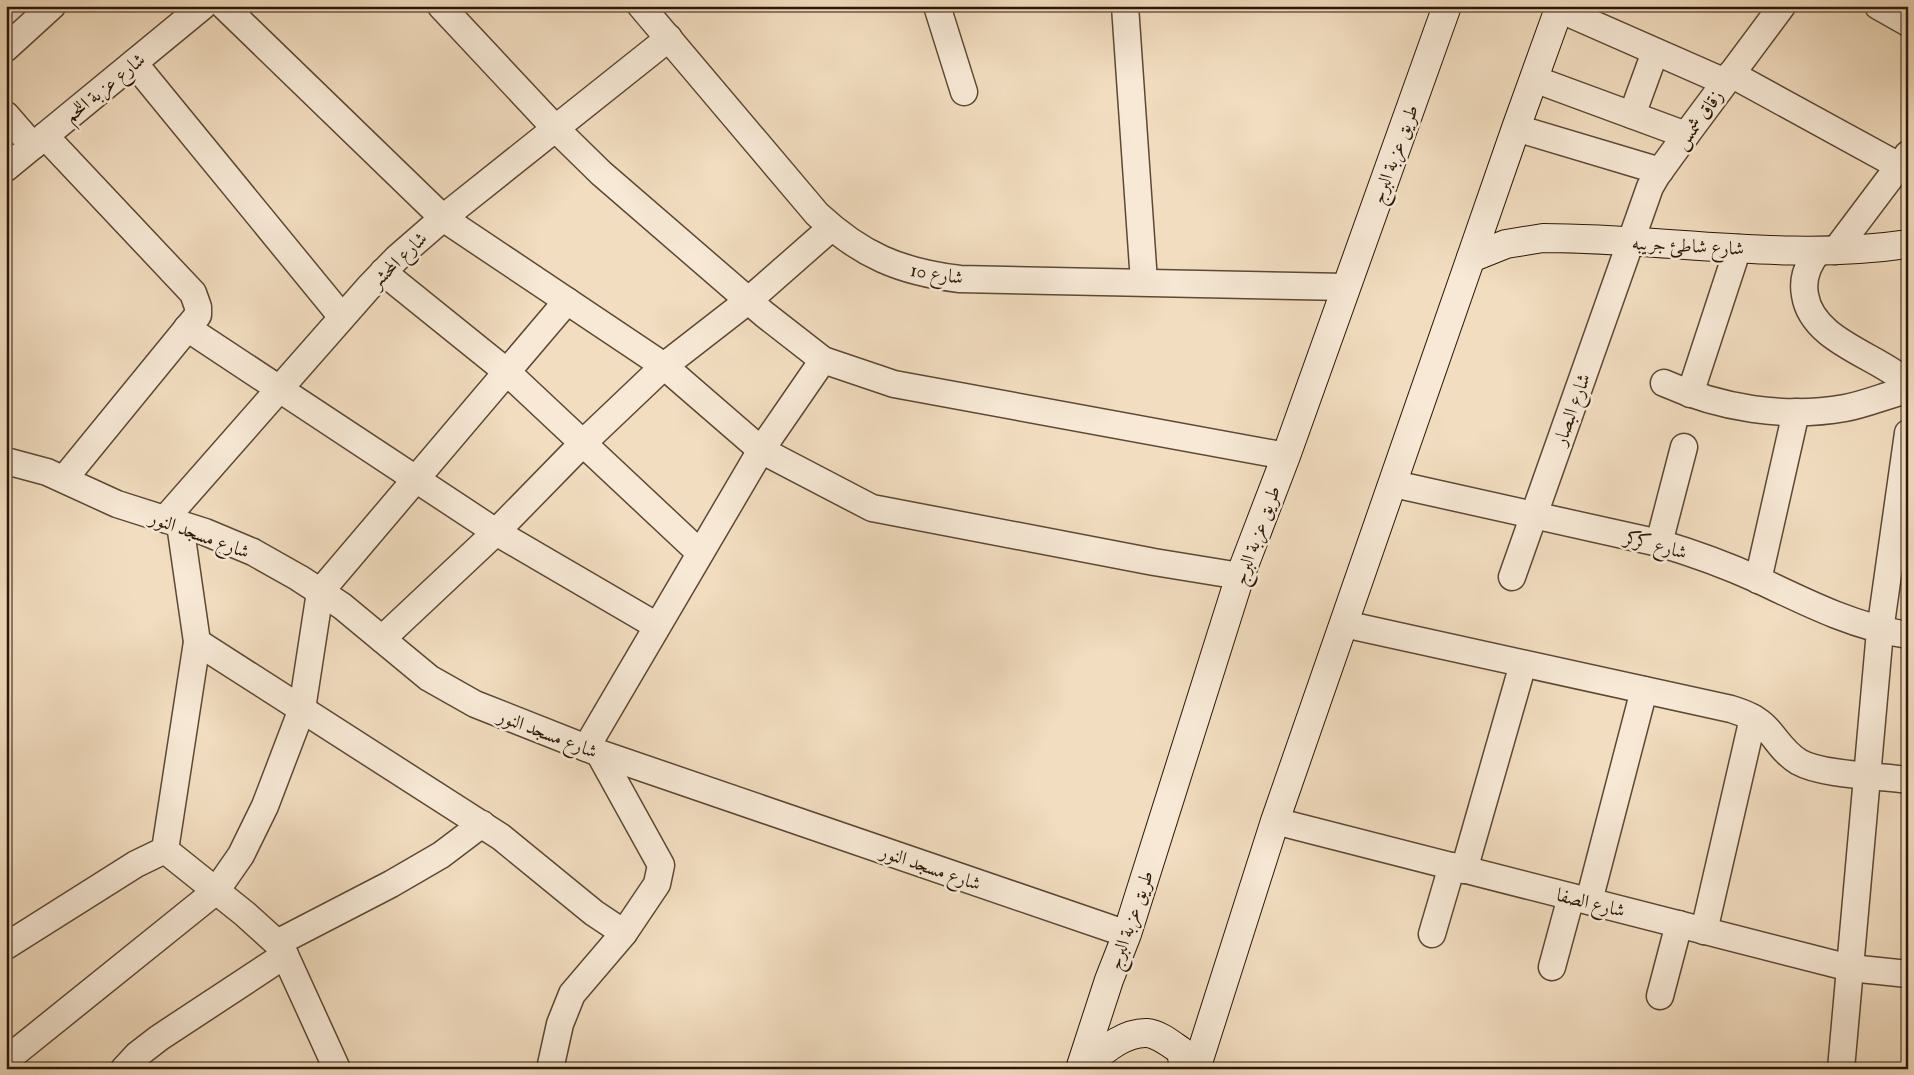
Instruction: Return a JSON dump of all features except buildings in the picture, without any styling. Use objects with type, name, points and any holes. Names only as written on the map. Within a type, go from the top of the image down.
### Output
[{"type":"street","points":[[6,48],[52,6]]},
{"type":"street","name":"شارع عزبة اللحم","points":[[6,168],[203,6]]},
{"type":"street","points":[[224,6],[443,218],[664,366],[761,450],[872,508],[1154,562],[1240,576]]},
{"type":"street","points":[[441,6],[555,128],[601,173],[764,314],[822,360],[894,384],[1286,456]]},
{"type":"street","name":"شارع 10","points":[[641,6],[803,200],[831,228],[850,242],[891,264],[936,276],[960,279],[1346,287]]},
{"type":"street","points":[[937,6],[964,92]]},
{"type":"street","points":[[1125,6],[1144,282]]},
{"type":"street","name":"طريق عزبة البرج","points":[[1080,1069],[1109,980],[1127,934],[1240,576],[1286,456],[1447,6]]},
{"type":"street","name":"زقاق شمس","points":[[1631,242],[1647,195],[1660,171],[1782,6]]},
{"type":"street","points":[[1878,6],[1908,23]]},
{"type":"street","points":[[1196,1069],[1275,821],[1394,484],[1516,128],[1560,8],[1655,52],[1728,78],[1903,160],[1827,252],[1810,263],[1804,283],[1806,304],[1813,317],[1838,339],[1886,366],[1908,383]]},
{"type":"street","name":"شارع المحشر","points":[[173,521],[280,388],[383,272],[443,218],[669,38]]},
{"type":"street","points":[[1632,115],[1655,52]]},
{"type":"street","points":[[134,62],[342,317]]},
{"type":"street","points":[[1534,80],[1686,135]]},
{"type":"street","points":[[6,115],[39,141],[193,293],[198,307],[198,315],[64,479]]},
{"type":"street","points":[[1516,128],[1660,171]]},
{"type":"street","points":[[382,639],[496,532],[584,442],[664,366],[749,300],[831,228]]},
{"type":"street","name":"شارع شاطئ جريبه","points":[[1471,258],[1506,244],[1543,238],[1827,252],[1908,244]]},
{"type":"street","name":"شارع البصار","points":[[1512,577],[1631,242]]},
{"type":"street","points":[[1690,394],[1738,248]]},
{"type":"street","points":[[383,272],[507,372],[584,442],[700,553]]},
{"type":"street","points":[[6,1060],[216,891],[241,854],[265,806],[302,709],[320,592],[418,479],[567,301]]},
{"type":"street","points":[[187,328],[496,532],[657,626]]},
{"type":"street","points":[[550,1069],[560,1024],[572,994],[624,933],[657,884],[661,865],[592,751],[657,626],[761,450],[822,360]]},
{"type":"street","points":[[1664,384],[1720,403],[1750,409],[1796,412],[1845,408],[1908,390]]},
{"type":"street","points":[[1758,580],[1796,412]]},
{"type":"street","points":[[1841,1069],[1880,631],[1903,500],[1908,433]]},
{"type":"street","points":[[1659,543],[1684,447]]},
{"type":"street","name":"شارع مسجد النور","points":[[6,461],[64,479],[117,504],[173,521],[253,552],[299,578],[342,606],[429,678],[474,704],[592,751],[1127,934]]},
{"type":"street","name":"شارع كركر","points":[[1394,484],[1659,543],[1701,557],[1758,580],[1833,614],[1880,631],[1908,635]]},
{"type":"street","points":[[165,850],[197,642],[173,521]]},
{"type":"street","points":[[1344,624],[1731,709],[1753,718],[1766,728],[1786,754],[1800,763],[1823,770],[1908,780]]},
{"type":"street","points":[[197,642],[482,824],[501,837],[594,913],[624,933]]},
{"type":"street","points":[[1432,934],[1458,868],[1523,664]]},
{"type":"street","points":[[1552,967],[1580,899],[1644,690]]},
{"type":"street","points":[[1704,931],[1753,718]]},
{"type":"street","name":"شارع الصفا","points":[[1275,821],[1850,968],[1908,974]]},
{"type":"street","points":[[124,1069],[137,1055],[158,1038],[281,949],[441,855],[482,824]]},
{"type":"street","points":[[165,850],[216,891],[281,949],[337,1069]]},
{"type":"street","points":[[6,946],[136,864],[165,850]]},
{"type":"street","points":[[1660,996],[1679,924]]},
{"type":"street","points":[[1080,1069],[1126,1036],[1148,1033],[1166,1040],[1181,1051],[1184,1069]]}]
